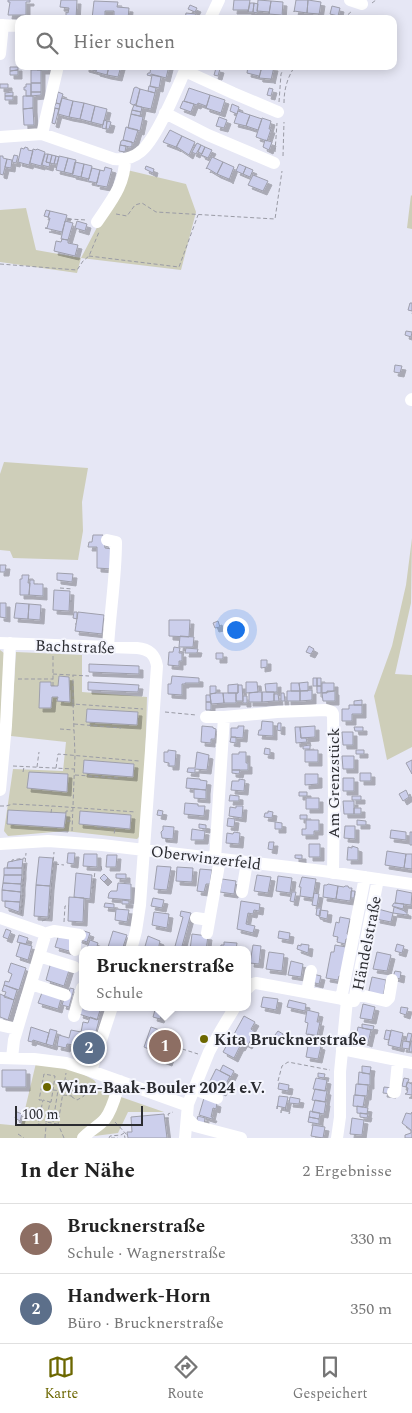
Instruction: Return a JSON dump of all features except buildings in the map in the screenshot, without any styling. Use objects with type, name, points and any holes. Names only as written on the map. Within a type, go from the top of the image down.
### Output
[{"type":"street","points":[[212,15],[219,0]]},
{"type":"street","points":[[0,54],[2,25],[15,26]]},
{"type":"street","points":[[42,134],[57,70]]},
{"type":"street","points":[[0,137],[42,134],[114,159],[125,159],[139,153],[151,141],[186,70]]},
{"type":"street","points":[[188,70],[278,112]]},
{"type":"street","points":[[165,113],[233,146],[274,163]]},
{"type":"street","points":[[100,218],[120,189],[125,159]]},
{"type":"street","points":[[107,540],[116,542],[116,564],[108,647]]},
{"type":"street","points":[[0,790],[8,679],[5,643]]},
{"type":"street","name":"Bachstraße","points":[[5,643],[137,648],[150,651],[156,659],[157,666],[148,710]]},
{"type":"street","points":[[132,946],[138,920],[144,850],[148,710]]},
{"type":"street","name":"Am Grenzstück","points":[[224,718],[277,712],[326,710],[332,712],[333,873]]},
{"type":"street","points":[[206,717],[224,718],[217,859],[203,919],[207,933]]},
{"type":"street","name":"Oberwinzerfeld","points":[[0,844],[54,841],[144,850],[169,845],[217,859],[412,884]]},
{"type":"street","points":[[242,892],[247,862]]},
{"type":"street","name":"Händelstraße","points":[[337,1138],[340,1113],[342,1050],[365,877]]},
{"type":"street","name":"Händelstraße","points":[[348,998],[378,879]]},
{"type":"street","points":[[0,918],[42,934],[54,931],[78,935],[75,950]]},
{"type":"street","points":[[6,1058],[12,1049],[31,984],[39,956],[42,934]]},
{"type":"street","points":[[39,956],[74,967]]},
{"type":"street","points":[[307,992],[311,971]]},
{"type":"street","points":[[251,984],[262,984],[348,998],[386,1000],[389,998],[392,980]]},
{"type":"street","points":[[31,984],[65,995]]},
{"type":"street","points":[[74,1016],[79,998]]},
{"type":"street","points":[[91,1071],[111,1011]]},
{"type":"street","points":[[233,1011],[209,1052],[188,1104],[195,1126],[209,1128],[241,1138]]},
{"type":"street","points":[[0,1025],[17,1030]]},
{"type":"street","points":[[58,1062],[61,1048]]},
{"type":"street","points":[[342,1050],[412,1063]]},
{"type":"street","points":[[6,1058],[34,1058],[58,1062],[123,1080],[183,1104],[188,1104]]},
{"type":"street","points":[[392,1092],[396,1092],[398,1061]]},
{"type":"street","points":[[83,1138],[90,1130],[103,1121],[108,1114],[123,1080]]},
{"type":"street","points":[[194,1089],[217,1098]]},
{"type":"street","points":[[185,1138],[192,1119]]},
{"type":"path","points":[[0,264],[77,270],[89,256],[95,244],[102,221],[100,218],[127,216],[135,205],[142,204],[156,212],[275,219],[282,169],[274,163]]},
{"type":"path","points":[[89,256],[179,267],[198,214]]},
{"type":"path","points":[[68,218],[80,219]]},
{"type":"path","points":[[60,588],[73,589]]},
{"type":"path","points":[[53,645],[53,686]]},
{"type":"path","points":[[52,674],[89,676]]},
{"type":"path","points":[[66,675],[71,677]]},
{"type":"path","points":[[71,843],[75,755],[72,704],[73,675]]},
{"type":"path","points":[[8,679],[53,679]]},
{"type":"path","points":[[72,704],[206,717]]},
{"type":"path","points":[[74,724],[121,728]]},
{"type":"path","points":[[60,729],[74,730]]},
{"type":"path","points":[[37,767],[39,752]]},
{"type":"path","points":[[56,768],[58,754],[136,761]]},
{"type":"path","points":[[3,765],[74,769]]},
{"type":"path","points":[[23,772],[24,766]]},
{"type":"path","points":[[74,775],[119,778]]},
{"type":"path","points":[[0,806],[14,804],[137,812]]},
{"type":"path","points":[[51,813],[52,806]]},
{"type":"path","points":[[72,811],[66,810],[66,821],[72,821]]},
{"type":"path","points":[[97,827],[115,828],[113,846]]},
{"type":"path","points":[[42,934],[39,922],[49,918],[54,841]]},
{"type":"path","points":[[20,907],[22,907],[23,872],[27,842]]},
{"type":"path","points":[[12,862],[12,860],[26,858]]},
{"type":"path","points":[[54,864],[64,865]]},
{"type":"path","points":[[101,866],[102,871]]},
{"type":"path","points":[[91,888],[93,888],[95,871]]},
{"type":"path","points":[[169,1065],[179,1040],[175,1043],[176,1047]]},
{"type":"path","points":[[176,1047],[201,1055]]},
{"type":"path","points":[[278,1081],[282,1066],[288,1062],[340,1072]]},
{"type":"path","points":[[45,1138],[46,1122],[51,1102],[55,1076],[44,1074],[39,1100],[50,1102]]},
{"type":"path","points":[[63,1096],[72,1096],[77,1100],[84,1096],[85,1090],[83,1087],[65,1080]]},
{"type":"path","points":[[64,1084],[58,1124],[64,1138]]},
{"type":"path","points":[[72,1096],[75,1084]]},
{"type":"path","points":[[53,1090],[64,1091]]},
{"type":"path","points":[[52,1123],[58,1090]]},
{"type":"path","points":[[43,1100],[38,1124],[46,1125]]},
{"type":"path","points":[[108,1114],[128,1136]]},
{"type":"path","points":[[165,1118],[169,1118],[168,1114]]},
{"type":"path","points":[[46,1122],[58,1124]]},
{"type":"path","points":[[110,1138],[110,1136],[124,1133]]},
{"type":"path","points":[[124,1133],[124,1138]]},
{"type":"path","points":[[18,1134],[24,1138]]},
{"type":"path","points":[[110,1138],[118,1138]]},
{"type":"green space","points":[[127,170],[186,184],[196,212],[181,270],[81,258]]},
{"type":"green space","points":[[412,196],[412,229],[407,228]]},
{"type":"green space","points":[[26,208],[36,250],[81,258],[77,273],[0,262],[0,210]]},
{"type":"green space","points":[[4,462],[88,468],[82,502],[83,531],[78,560],[13,558],[10,551],[0,550],[0,474]]},
{"type":"green space","points":[[412,538],[411,603],[395,674],[412,675],[412,747],[387,760],[374,696],[392,646],[406,585]]},
{"type":"green space","points":[[0,650],[4,653],[0,738]]},
{"type":"green space","points":[[16,652],[82,655],[82,692],[147,697],[140,836],[137,839],[65,831],[8,836],[4,831],[13,769],[63,771],[66,742],[11,736]]},
{"type":"green space","points":[[36,1063],[73,1069],[94,1080],[101,1090],[164,1112],[128,1112],[118,1133],[87,1138],[0,1138],[0,1124],[21,1126]]},
{"type":"place","name":"Kita Brucknerstraße","points":[[204,1039]]},
{"type":"place","name":"Brucknerstraße","points":[[165,1046]]},
{"type":"place","name":"Handwerk-Horn","points":[[89,1048]]},
{"type":"place","name":"Winz-Baak-Bouler 2024 e.V.","points":[[47,1087]]}]
